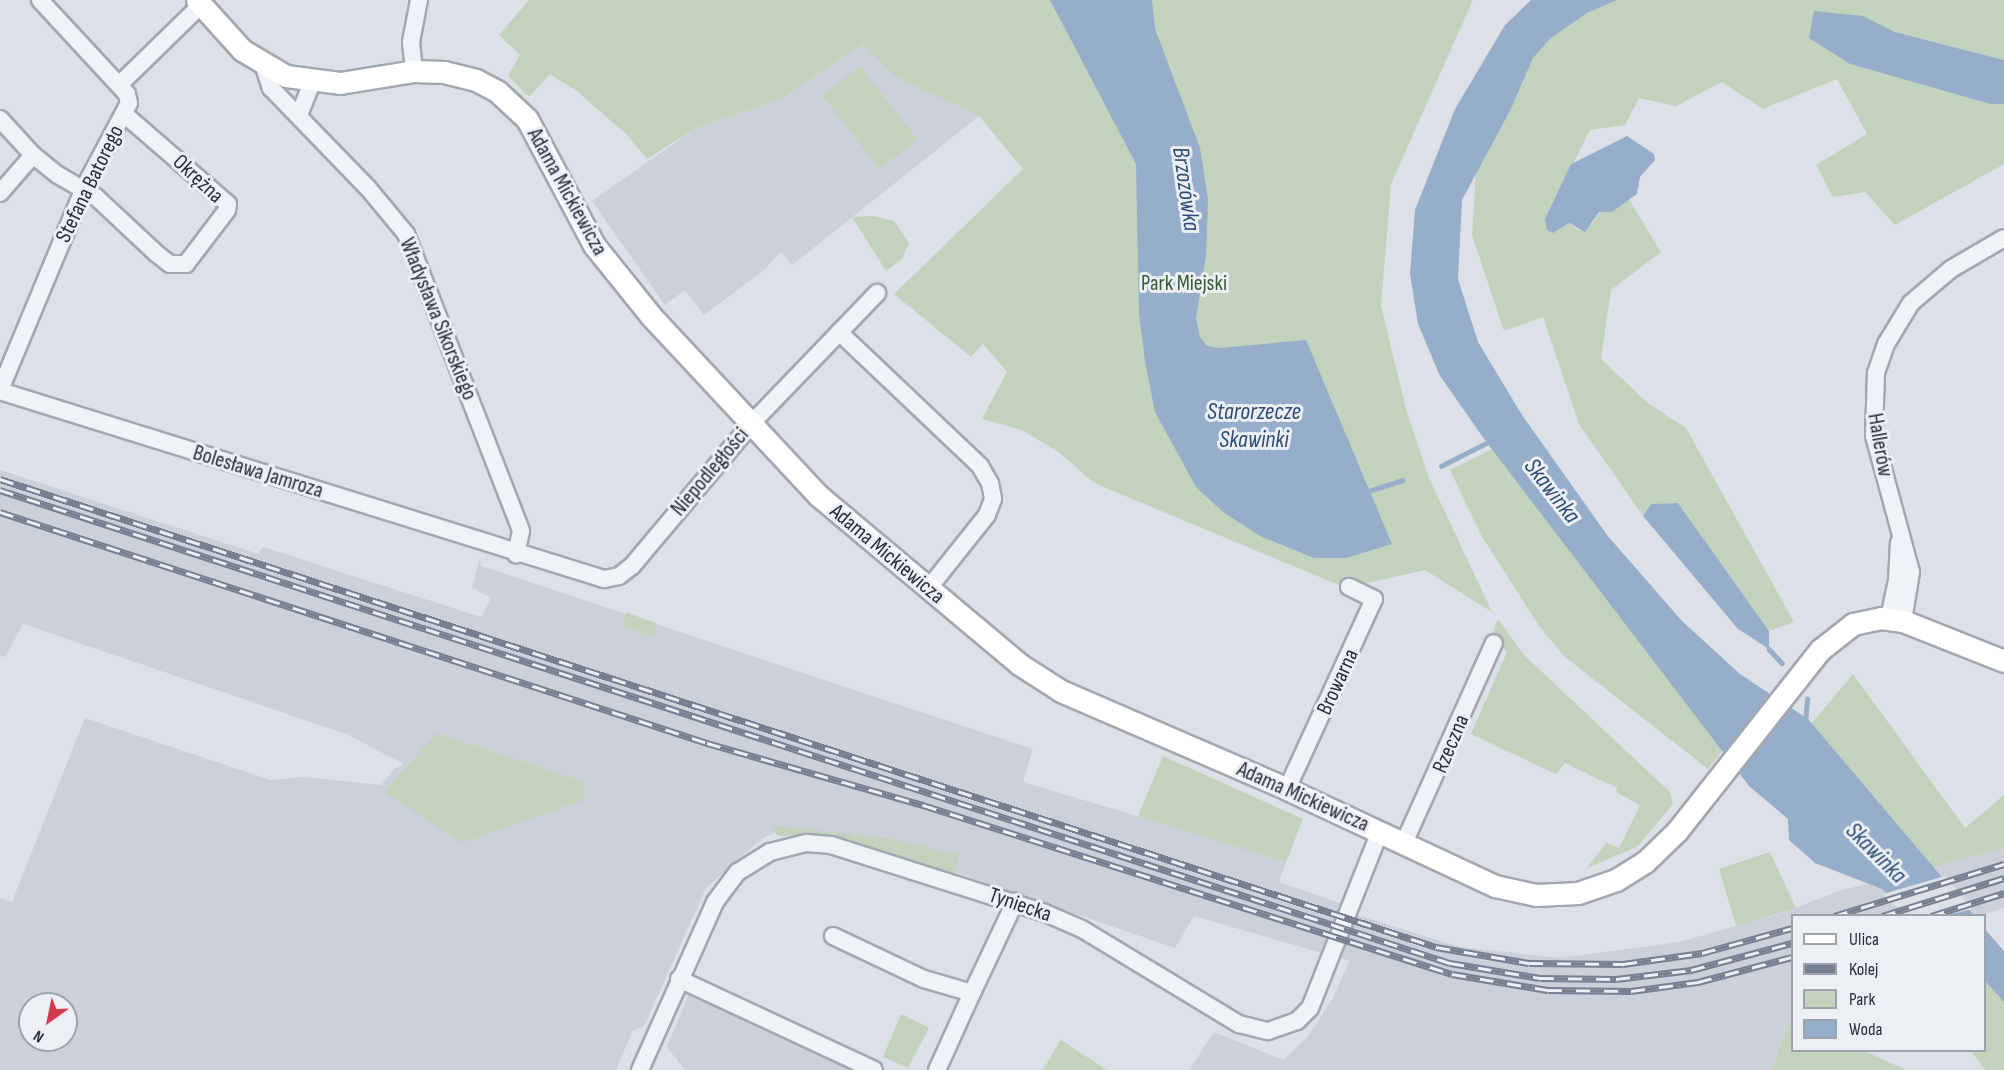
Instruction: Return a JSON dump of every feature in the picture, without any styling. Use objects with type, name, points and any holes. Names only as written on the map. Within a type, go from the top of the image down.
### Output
[{"type":"main road","name":"Adama Mickiewicza","points":[[199,3],[233,41],[264,67],[312,82],[340,83],[414,70],[444,72],[476,80],[520,110],[604,260],[819,496],[928,589],[1046,683],[1287,789],[1503,889],[1536,895],[1578,892],[1616,880],[1646,862],[1702,801],[1820,650],[1852,624],[1896,619]]},
{"type":"main road","points":[[1896,619],[2004,661]]},
{"type":"street","points":[[40,0],[119,85],[199,3]]},
{"type":"street","points":[[414,70],[411,42],[419,0]]},
{"type":"street","name":"Władysława Sikorskiego","points":[[264,67],[271,88],[406,234],[521,531],[516,554]]},
{"type":"street","points":[[299,116],[312,82]]},
{"type":"street","name":"Stefana Batorego","points":[[0,391],[84,188],[129,104],[119,85]]},
{"type":"street","name":"Okrężna","points":[[84,188],[157,254],[178,266],[186,264],[227,210],[222,197],[124,114]]},
{"type":"street","points":[[0,119],[33,155],[58,176],[84,188]]},
{"type":"street","points":[[0,193],[33,155]]},
{"type":"street","name":"Hallerów","points":[[1896,619],[1899,566],[1898,529],[1873,418],[1876,374],[1886,344],[1900,318],[1922,292],[2004,238]]},
{"type":"street","name":"Niepodległości","points":[[516,554],[598,579],[619,576],[632,566],[751,424],[877,293]]},
{"type":"street","points":[[839,332],[980,466],[990,483],[993,499],[987,515],[928,589]]},
{"type":"street","name":"Bolesława Jamroza","points":[[0,391],[516,554]]},
{"type":"street","name":"Browarna","points":[[1287,789],[1374,599],[1349,587]]},
{"type":"street","name":"Rzeczna","points":[[1404,843],[1494,643]]},
{"type":"street","name":"Tyniecka","points":[[640,1070],[679,979],[729,880],[758,858],[794,844],[818,844],[850,850],[1015,902],[1082,929],[1239,1024],[1258,1030],[1278,1029],[1303,1016],[1316,997],[1380,831]]},
{"type":"street","points":[[937,1070],[1015,902]]},
{"type":"street","points":[[833,936],[924,979],[972,993]]},
{"type":"street","points":[[679,979],[874,1070]]},
{"type":"shaded area","points":[[863,44],[895,77],[979,116],[792,265],[781,252],[763,271],[704,315],[685,290],[665,305],[592,201],[696,128],[780,100]]},
{"type":"shaded area","points":[[0,470],[258,554],[263,547],[481,617],[491,598],[472,588],[480,558],[481,566],[1033,749],[1023,782],[1269,855],[1286,862],[1279,882],[1359,910],[1357,915],[1460,947],[1560,958],[1679,942],[1782,913],[1839,891],[2004,849],[2004,908],[1984,914],[1791,914],[1791,1017],[1771,1070],[1189,1070],[1214,1032],[1283,1060],[1307,1038],[1333,998],[1350,961],[1194,916],[1175,948],[847,835],[781,830],[763,838],[706,888],[644,1026],[633,1030],[616,1070],[0,1070],[0,898],[12,902],[85,718],[270,780],[304,777],[381,785],[394,769],[404,764],[346,734],[23,624],[5,657],[0,656]]},
{"type":"shaded area","points":[[689,994],[851,1070],[685,1070],[667,1047]]},
{"type":"green space","name":"Park Miejski","points":[[529,0],[1473,0],[1391,184],[1381,306],[1406,409],[1429,478],[1492,612],[1425,570],[1346,588],[1094,483],[1060,453],[1022,430],[982,419],[1007,372],[983,344],[971,357],[894,294],[1023,169],[979,116],[895,77],[863,44],[780,100],[696,128],[647,159],[627,135],[577,91],[550,74],[529,97],[508,76],[520,55],[499,35]]},
{"type":"green space","points":[[1617,0],[2004,0],[2004,60],[1895,32],[1863,16],[1850,64],[1990,104],[2004,104],[2004,164],[1895,225],[1865,192],[1833,197],[1816,165],[1867,134],[1837,79],[1763,109],[1722,82],[1676,106],[1639,98],[1625,125],[1590,130],[1545,219],[1569,223],[1578,230],[1592,224],[1600,212],[1612,212],[1628,198],[1661,252],[1611,290],[1601,359],[1649,404],[1686,428],[1794,622],[1769,631],[1678,503],[1651,504],[1643,516],[1579,424],[1543,317],[1504,331],[1472,235],[1476,169],[1511,109],[1533,58],[1551,38],[1587,13]]},
{"type":"green space","points":[[860,66],[917,139],[879,169],[822,96]]},
{"type":"green space","points":[[873,216],[894,221],[909,243],[902,259],[886,271],[852,217]]},
{"type":"green space","points":[[1492,449],[1723,750],[1708,769],[1565,657],[1539,626],[1481,535],[1450,470]]},
{"type":"green space","points":[[626,612],[655,623],[657,637],[622,626]]},
{"type":"green space","points":[[1498,619],[1525,656],[1670,792],[1673,804],[1637,847],[1587,868],[1606,843],[1619,848],[1640,805],[1616,792],[1617,788],[1565,763],[1556,774],[1471,734],[1507,652],[1491,636]]},
{"type":"green space","points":[[1853,674],[1965,828],[2004,795],[2004,849],[1933,867],[1811,724]]},
{"type":"green space","points":[[437,733],[585,782],[583,800],[462,843],[384,792]]},
{"type":"green space","points":[[1163,756],[1303,819],[1286,862],[1138,816]]},
{"type":"green space","points":[[772,825],[892,839],[958,855],[955,874],[860,844],[816,836],[777,836]]},
{"type":"green space","points":[[1770,852],[1796,908],[1736,926],[1719,869]]},
{"type":"green space","points":[[1986,982],[2004,1002],[2004,1070],[1985,1070],[1972,1052],[1986,1052]]},
{"type":"green space","points":[[901,1014],[929,1028],[908,1068],[883,1057]]},
{"type":"green space","points":[[1791,1018],[1791,1052],[1867,1052],[1906,1070],[1771,1070]]},
{"type":"green space","points":[[1061,1040],[1107,1070],[1043,1070]]},
{"type":"water","name":"Starorzecze Skawinki","points":[[1050,0],[1152,0],[1155,29],[1200,148],[1208,199],[1206,256],[1196,318],[1200,337],[1207,346],[1220,348],[1306,340],[1392,544],[1346,558],[1314,558],[1260,536],[1223,512],[1196,487],[1155,412],[1145,361],[1139,313],[1136,164]]},
{"type":"water","name":"Skawinka","points":[[1531,0],[1617,0],[1587,13],[1551,38],[1533,58],[1511,109],[1462,200],[1458,279],[1478,342],[1522,415],[1607,535],[1682,621],[1740,674],[1808,719],[1973,914],[1909,914],[1882,889],[1815,863],[1789,840],[1788,819],[1749,786],[1487,443],[1440,376],[1418,324],[1410,274],[1415,210],[1455,109],[1505,25]]},
{"type":"water","points":[[1814,11],[1863,16],[1895,32],[2004,60],[2004,104],[1990,104],[1850,64],[1809,38]]},
{"type":"water","points":[[1627,136],[1654,154],[1655,160],[1640,177],[1637,194],[1612,212],[1599,212],[1585,232],[1569,223],[1553,233],[1547,230],[1545,219],[1571,164]]},
{"type":"water","points":[[1678,503],[1769,631],[1769,649],[1738,629],[1643,516],[1651,504]]},
{"type":"water","points":[[1986,930],[2004,951],[2004,1002],[1986,982]]},
{"type":"pier","points":[[1945,876],[1972,909],[1952,914],[1904,914],[1883,894]]},
{"type":"waterway","name":"Brzozówka","points":[[1441,466],[1492,440]]},
{"type":"waterway","name":"Brzozówka","points":[[1366,492],[1402,480]]},
{"type":"waterway","points":[[1769,649],[1782,663]]},
{"type":"waterway","points":[[1805,723],[1807,699]]},
{"type":"railway","points":[[0,479],[1436,947],[1529,963],[1623,964],[1702,953],[1791,928]]},
{"type":"railway","points":[[0,490],[1450,963],[1540,978],[1616,979],[1691,970],[1791,943]]},
{"type":"railway","points":[[0,512],[707,743],[923,805],[1452,974],[1548,990],[1631,991],[1698,982],[1791,957]]},
{"type":"railway","points":[[1841,914],[2004,864]]},
{"type":"railway","points":[[1888,914],[2004,878]]},
{"type":"railway","points":[[1937,914],[2004,893]]}]
